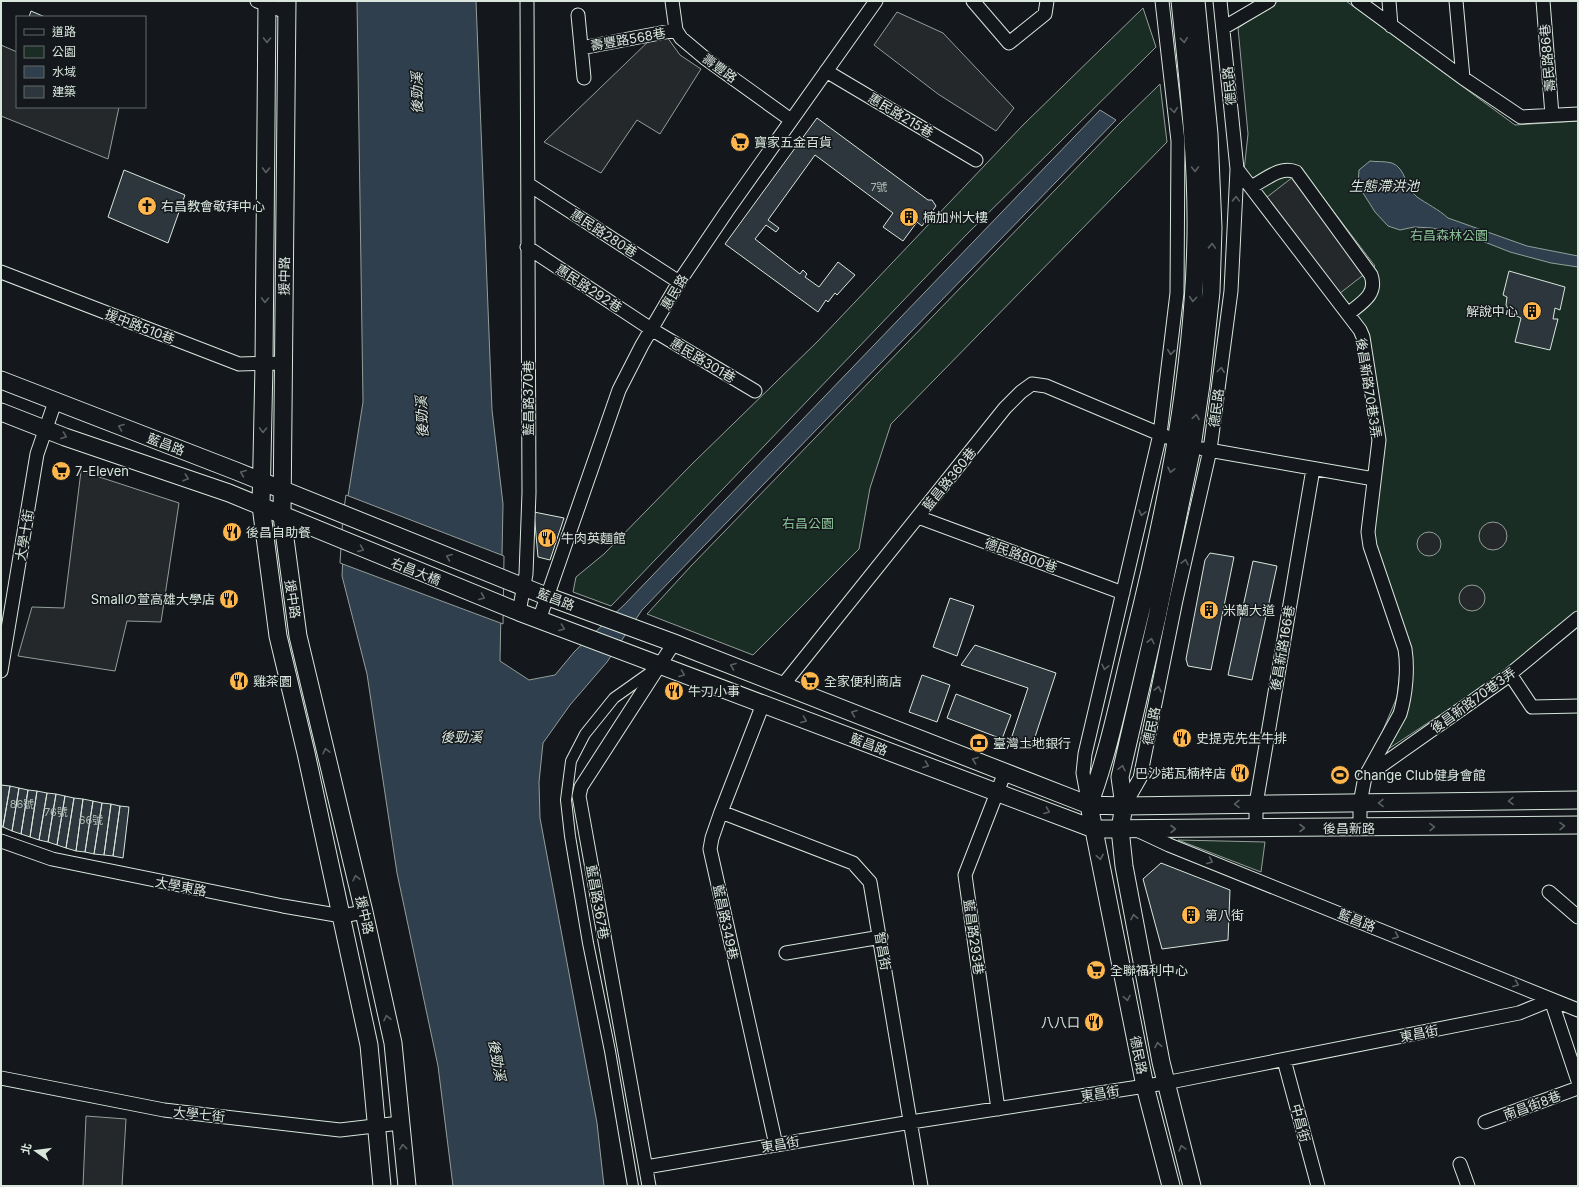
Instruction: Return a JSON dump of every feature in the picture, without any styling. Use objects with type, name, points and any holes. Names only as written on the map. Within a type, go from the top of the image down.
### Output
[{"type":"street","name":"藍昌路370巷","points":[[513,610],[529,493],[527,1]]},
{"type":"street","points":[[672,1],[676,30]]},
{"type":"street","name":"惠民路","points":[[539,620],[546,596],[619,390],[651,329],[679,282],[727,211],[876,1]]},
{"type":"street","points":[[973,1],[1009,43],[1046,7]]},
{"type":"street","name":"德民路","points":[[1162,1],[1178,141],[1178,294],[1160,434],[1085,754],[1083,773],[1145,1086],[1171,1186]]},
{"type":"street","name":"德民路","points":[[1180,1],[1194,137],[1196,233],[1194,293],[1184,444],[1157,617],[1120,776],[1128,829],[1125,872],[1165,1083],[1192,1186]]},
{"type":"street","name":"德民路","points":[[1090,805],[1101,774],[1144,597],[1184,444],[1202,384],[1210,300],[1213,228],[1209,134],[1196,1]]},
{"type":"street","name":"德民路","points":[[1124,806],[1140,778],[1178,592],[1210,450],[1231,291],[1237,169],[1220,1]]},
{"type":"street","points":[[1223,28],[1269,1]]},
{"type":"street","points":[[1358,1],[1463,78],[1521,117],[1578,114]]},
{"type":"street","points":[[1389,1],[1392,26]]},
{"type":"street","points":[[1456,1],[1463,78]]},
{"type":"street","name":"壽民路86巷","points":[[1543,1],[1552,115]]},
{"type":"street","points":[[264,2],[286,7]]},
{"type":"street","name":"援中路","points":[[264,2],[264,364],[261,506],[278,636],[306,754],[369,1045],[382,1186]]},
{"type":"street","name":"援中路","points":[[286,7],[282,516],[298,636],[364,912],[392,1043],[407,1186]]},
{"type":"street","name":"壽豐路568巷","points":[[578,15],[584,78]]},
{"type":"street","name":"壽豐路568巷","points":[[581,48],[676,30]]},
{"type":"street","name":"壽豐路","points":[[676,30],[681,38],[706,59],[791,120]]},
{"type":"street","name":"惠民路215巷","points":[[826,70],[976,160]]},
{"type":"street","name":"後昌新路70巷3弄","points":[[1237,169],[1348,314],[1360,330],[1363,337],[1379,440],[1368,532],[1370,546],[1407,658],[1403,705],[1400,714],[1365,777],[1360,803],[1360,828]]},
{"type":"street","points":[[1251,187],[1283,169],[1289,169],[1296,172],[1372,275],[1374,283],[1373,291],[1368,298],[1348,314]]},
{"type":"street","name":"惠民路280巷","points":[[528,184],[679,282]]},
{"type":"street","name":"惠民路292巷","points":[[528,248],[651,329]]},
{"type":"street","name":"援中路510巷","points":[[1,272],[239,364],[283,363]]},
{"type":"street","name":"惠民路301巷","points":[[651,329],[756,391]]},
{"type":"street","name":"藍昌路","points":[[1,380],[330,509]]},
{"type":"street","name":"藍昌路360巷","points":[[783,685],[1006,408],[1021,392],[1032,384],[1046,386],[1160,434]]},
{"type":"street","name":"大學十街","points":[[1,671],[37,454],[55,402]]},
{"type":"street","name":"藍昌路","points":[[1,412],[45,429],[222,490],[325,534]]},
{"type":"street","points":[[1160,434],[1184,444],[1210,450],[1374,479]]},
{"type":"street","name":"後昌新路166巷","points":[[1256,828],[1256,804],[1313,469]]},
{"type":"street","name":"右昌大橋","points":[[330,509],[517,584]]},
{"type":"street","name":"德民路800巷","points":[[918,517],[1123,593]]},
{"type":"street","name":"右昌大橋","points":[[325,534],[513,610]]},
{"type":"street","name":"藍昌路","points":[[517,584],[783,685],[1090,805],[1124,806]]},
{"type":"street","name":"藍昌路","points":[[513,610],[1094,829],[1128,829],[1578,1010]]},
{"type":"street","name":"後昌新路70巷3弄","points":[[1365,777],[1510,674],[1578,618]]},
{"type":"street","name":"藍昌路367巷","points":[[649,1186],[579,796],[581,787],[674,643]]},
{"type":"street","points":[[633,1186],[610,1051],[588,943],[570,836],[566,800],[571,762],[585,734],[614,698],[660,665]]},
{"type":"street","points":[[1510,674],[1532,707],[1578,706]]},
{"type":"street","points":[[763,704],[783,685]]},
{"type":"street","name":"藍昌路349巷","points":[[763,704],[721,812],[712,838],[710,849],[776,1145]]},
{"type":"street","name":"藍昌路293巷","points":[[998,1109],[965,875],[1005,772]]},
{"type":"street","name":"後昌新路","points":[[1124,806],[1578,800]]},
{"type":"street","name":"智昌街","points":[[721,812],[853,863],[870,882],[911,1122],[920,1186]]},
{"type":"street","name":"後昌新路","points":[[1128,829],[1578,825]]},
{"type":"street","name":"大學東路","points":[[1,842],[67,862],[342,916],[364,912]]},
{"type":"street","points":[[1548,892],[1578,917]]},
{"type":"street","points":[[786,953],[880,937]]},
{"type":"street","points":[[1551,1000],[1578,1081]]},
{"type":"street","name":"東昌街","points":[[646,1167],[911,1122],[1165,1083],[1519,1013],[1551,1000]]},
{"type":"street","name":"中昌街","points":[[1284,1060],[1318,1186]]},
{"type":"street","name":"大學七街","points":[[1,1078],[164,1110],[340,1130],[400,1123]]},
{"type":"street","name":"南昌街8巷","points":[[1485,1122],[1578,1088]]},
{"type":"street","points":[[1460,1164],[1468,1186]]},
{"type":"green space","name":"右昌森林公園","points":[[1278,1],[1346,1],[1515,125],[1578,121],[1578,611],[1505,672],[1370,761],[1397,697],[1402,652],[1367,533],[1381,417],[1359,328],[1243,180],[1248,134],[1238,28]]},
{"type":"green space","points":[[1143,8],[1156,47],[966,235],[611,606],[573,592],[576,577],[604,554],[692,464],[818,341],[1023,125]]},
{"type":"green space","name":"右昌公園","points":[[1160,84],[1167,142],[891,424],[870,488],[859,549],[753,655],[647,614],[691,566],[1118,125]]},
{"type":"green space","points":[[1178,840],[1265,842],[1261,872]]},
{"type":"shaded area","points":[[897,12],[943,33],[1014,108],[996,131],[938,94],[874,45]]},
{"type":"shaded area","points":[[653,37],[667,37],[680,55],[701,69],[660,134],[637,120],[601,173],[544,142]]},
{"type":"shaded area","points":[[1,45],[16,52],[16,108],[119,108],[108,159],[1,116]]},
{"type":"shaded area","points":[[1302,170],[1375,266],[1335,297],[1262,201]]},
{"type":"shaded area","points":[[81,471],[179,503],[161,622],[127,621],[115,671],[18,656],[32,607],[64,608]]},
{"type":"shaded area","points":[[1493,522],[1503,526],[1507,536],[1503,546],[1493,550],[1483,546],[1479,536],[1483,526]]},
{"type":"shaded area","points":[[1429,532],[1437,536],[1441,544],[1437,552],[1429,556],[1421,552],[1417,544],[1421,536]]},
{"type":"shaded area","points":[[1472,585],[1481,589],[1485,598],[1481,607],[1472,611],[1463,607],[1459,598],[1463,589]]},
{"type":"shaded area","points":[[86,1116],[126,1119],[122,1186],[83,1186]]},
{"type":"water","name":"後勁溪","points":[[357,1],[476,1],[492,410],[503,504],[500,661],[529,680],[555,675],[575,651],[625,604],[1100,110],[1116,120],[642,610],[607,662],[570,705],[543,743],[539,782],[540,818],[597,1123],[604,1186],[453,1186],[438,1066],[397,873],[367,674],[342,576],[345,515],[363,402]]},
{"type":"water","name":"生態滯洪池","points":[[1370,161],[1389,162],[1397,166],[1413,193],[1448,218],[1527,246],[1578,256],[1578,267],[1551,263],[1510,252],[1472,237],[1432,228],[1414,227],[1400,230],[1388,226],[1375,212],[1358,185],[1359,170]]},
{"type":"pier","points":[[346,495],[504,556],[503,624],[340,563],[343,515]]},
{"type":"building","points":[[31,11],[43,16],[29,16]]},
{"type":"building","name":"楠加州大樓","points":[[817,118],[928,200],[932,200],[936,206],[922,226],[917,222],[903,241],[883,227],[893,213],[815,155],[768,220],[779,228],[776,232],[766,225],[755,239],[800,274],[803,270],[807,274],[805,277],[819,287],[838,262],[855,275],[837,295],[835,293],[828,302],[826,300],[818,312],[725,244]]},
{"type":"building","name":"右昌教會敬拜中心","points":[[124,170],[185,195],[168,243],[108,217]]},
{"type":"building","name":"解說中心","points":[[1509,271],[1565,287],[1560,310],[1555,308],[1553,319],[1558,319],[1550,350],[1515,342],[1521,318],[1510,313],[1506,305],[1507,297],[1503,295]]},
{"type":"building","name":"牛肉英麵館","points":[[534,512],[564,518],[550,560],[538,557]]},
{"type":"building","name":"米蘭大道","points":[[1210,553],[1234,557],[1211,670],[1188,666],[1186,659],[1205,560]]},
{"type":"building","name":"米蘭大道","points":[[1253,561],[1277,566],[1252,680],[1228,675]]},
{"type":"building","points":[[950,598],[974,606],[957,656],[933,647]]},
{"type":"building","points":[[975,645],[1056,673],[1032,746],[1011,739],[1028,688],[961,665]]},
{"type":"building","points":[[922,675],[950,685],[937,722],[909,712]]},
{"type":"building","points":[[956,694],[1011,715],[1002,739],[947,718]]},
{"type":"building","points":[[1,785],[10,786],[3,827],[1,827]]},
{"type":"building","points":[[10,786],[19,788],[12,831],[3,827]]},
{"type":"building","points":[[19,788],[28,790],[21,834],[12,831]]},
{"type":"building","points":[[28,790],[37,791],[30,837],[21,834]]},
{"type":"building","points":[[37,791],[47,793],[39,840],[30,837]]},
{"type":"building","points":[[47,793],[56,794],[48,842],[39,840]]},
{"type":"building","points":[[56,794],[65,796],[57,845],[48,842]]},
{"type":"building","points":[[65,796],[74,798],[66,848],[57,845]]},
{"type":"building","points":[[74,798],[83,799],[76,851],[66,848]]},
{"type":"building","points":[[83,799],[93,801],[85,852],[76,851]]},
{"type":"building","points":[[93,801],[102,803],[94,854],[85,852]]},
{"type":"building","points":[[102,803],[111,804],[104,855],[94,854]]},
{"type":"building","points":[[111,804],[120,806],[113,856],[104,855]]},
{"type":"building","points":[[120,806],[129,807],[123,858],[113,856]]},
{"type":"building","name":"第八街","points":[[1161,863],[1230,890],[1228,940],[1162,949],[1143,879]]},
{"type":"place","name":"寶家五金百貨","points":[[740,142]]},
{"type":"place","name":"右昌教會敬拜中心","points":[[147,206]]},
{"type":"place","name":"楠加州大樓","points":[[909,217]]},
{"type":"place","name":"解說中心","points":[[1532,311]]},
{"type":"place","name":"7-Eleven","points":[[61,471]]},
{"type":"place","name":"後昌自助餐","points":[[232,532]]},
{"type":"place","name":"牛肉英麵館","points":[[547,538]]},
{"type":"place","name":"Smallの萱高雄大學店","points":[[229,599]]},
{"type":"place","name":"米蘭大道","points":[[1209,610]]},
{"type":"place","name":"雞茶園","points":[[239,681]]},
{"type":"place","name":"全家便利商店","points":[[810,681]]},
{"type":"place","name":"牛刀小事","points":[[674,691]]},
{"type":"place","name":"史提克先生牛排","points":[[1182,738]]},
{"type":"place","name":"臺灣土地銀行","points":[[979,743]]},
{"type":"place","name":"巴沙諾瓦楠梓店","points":[[1240,773]]},
{"type":"place","name":"Change Club健身會館","points":[[1340,775]]},
{"type":"place","name":"第八街","points":[[1191,915]]},
{"type":"place","name":"全聯福利中心","points":[[1096,970]]},
{"type":"place","name":"八八口","points":[[1094,1022]]}]
